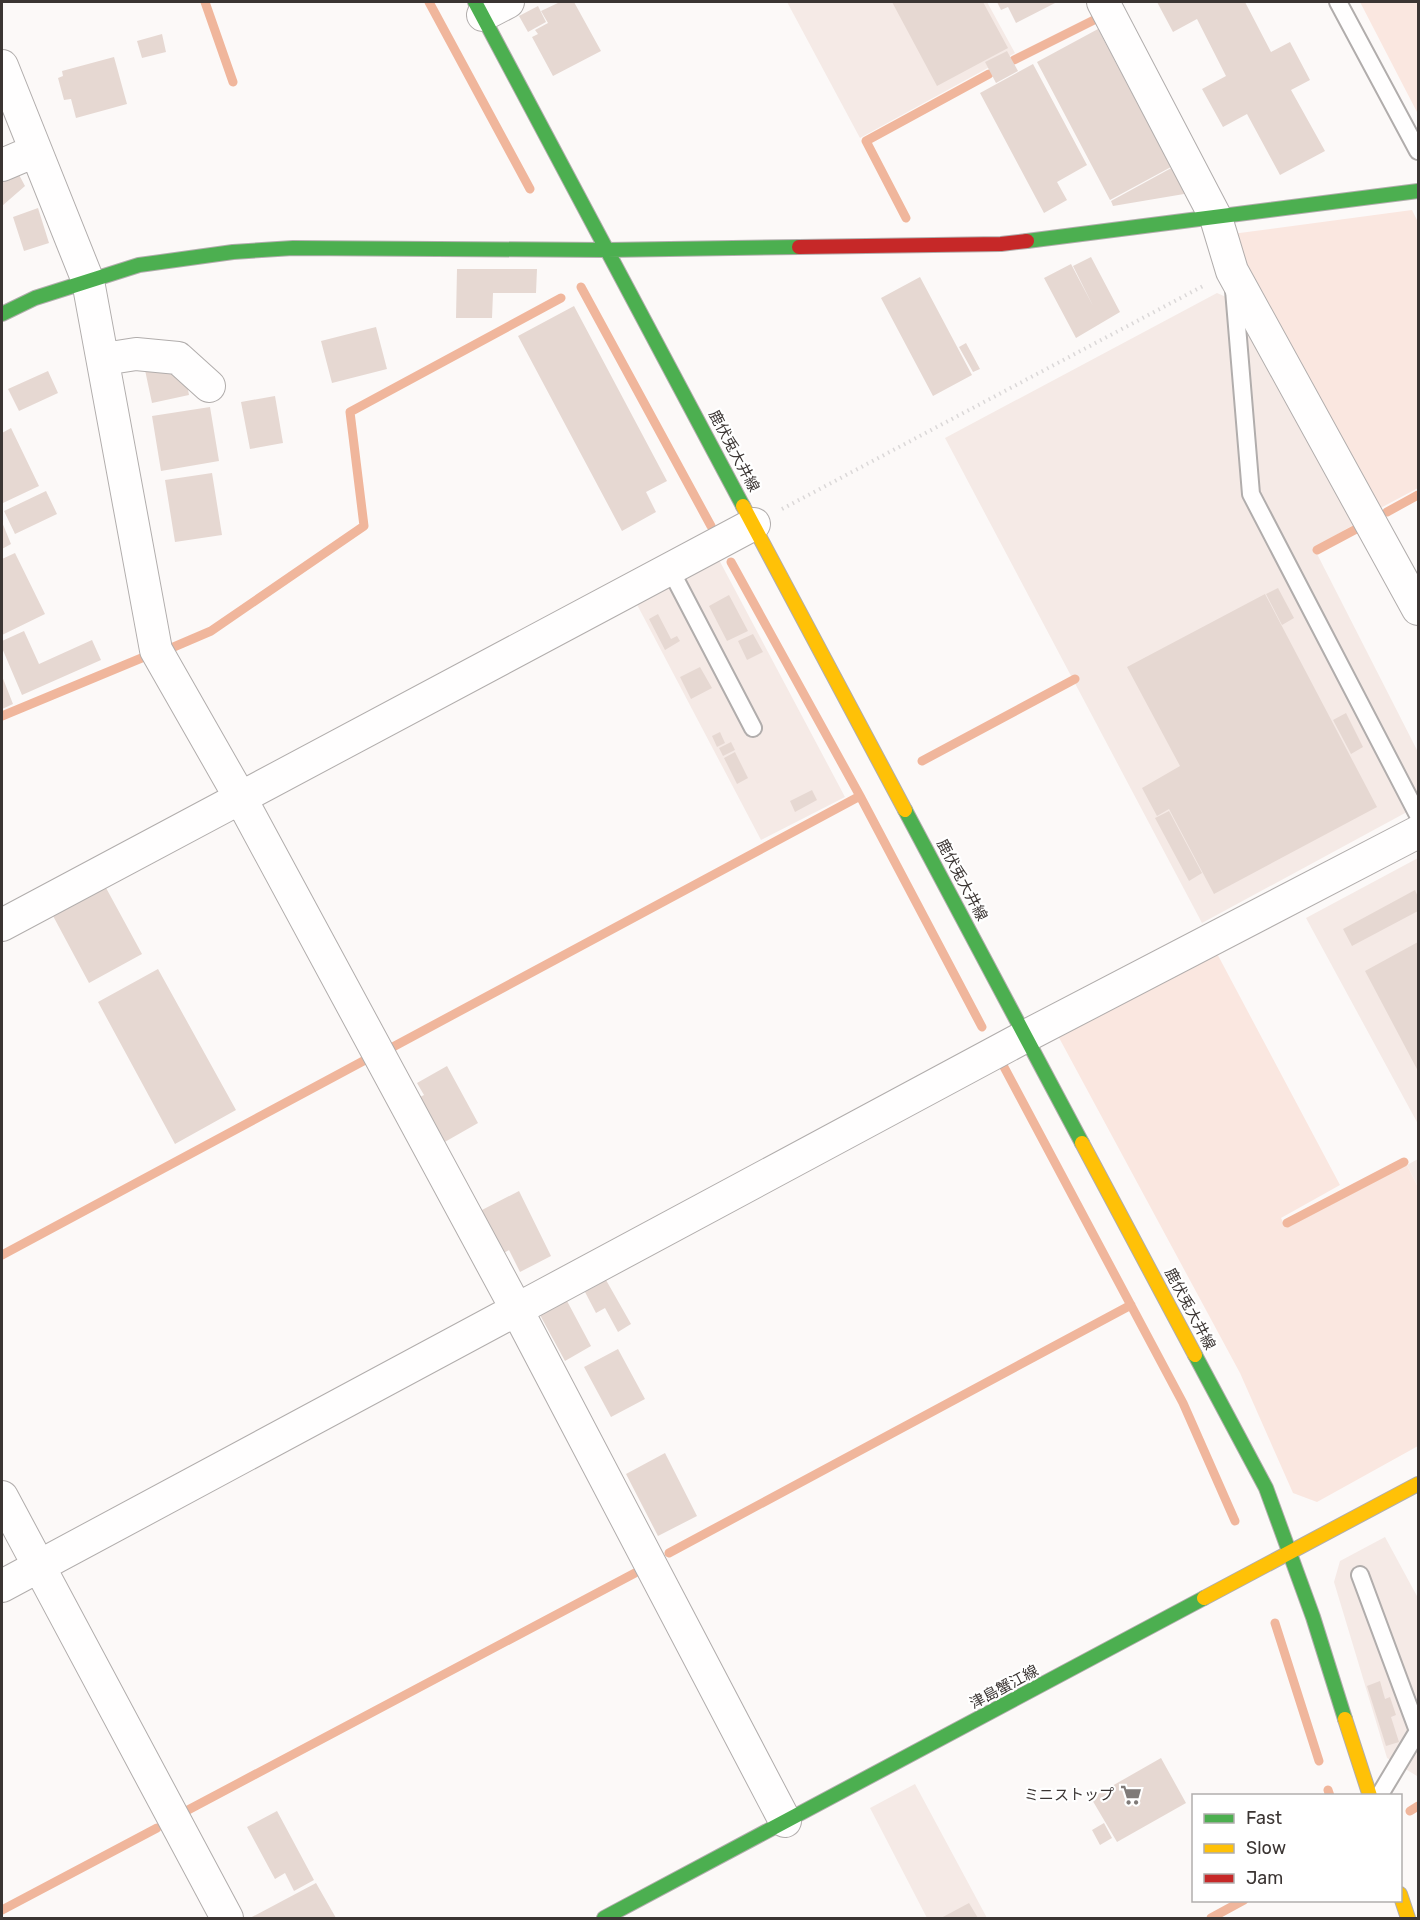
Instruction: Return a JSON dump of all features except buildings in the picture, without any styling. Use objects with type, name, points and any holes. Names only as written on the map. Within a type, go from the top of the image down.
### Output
[{"type":"main road","name":"鹿伏兎大井線","points":[[488,6],[607,250],[1266,1488],[1291,1553],[1369,1794]]},
{"type":"main road","points":[[2,314],[35,298],[140,265],[233,252],[293,248],[607,250],[1001,244],[1419,192]]},
{"type":"main road","name":"津島蟹江線","points":[[604,1918],[1419,1485]]},
{"type":"main road","points":[[1402,1897],[1408,1918]]},
{"type":"street","points":[[1103,2],[1216,218],[1232,271],[1419,609]]},
{"type":"street","points":[[2,66],[88,281],[156,650],[241,799],[517,1310],[785,1821]]},
{"type":"street","points":[[2,165],[35,151]]},
{"type":"street","points":[[104,359],[136,354],[178,358],[209,386]]},
{"type":"street","points":[[2,925],[754,524]]},
{"type":"street","points":[[2,1586],[1026,1036],[1419,832]]},
{"type":"street","points":[[2,1497],[227,1918]]},
{"type":"lane","points":[[1338,2],[1419,151]]},
{"type":"lane","points":[[1232,271],[1251,494],[1419,814]]},
{"type":"lane","points":[[670,569],[753,728]]},
{"type":"lane","points":[[1360,1575],[1418,1731],[1380,1794]]},
{"type":"path","points":[[754,524],[1232,271]]},
{"type":"shaded area","points":[[787,2],[987,2],[1015,53],[860,138]]},
{"type":"shaded area","points":[[1360,2],[1418,2],[1418,114]]},
{"type":"shaded area","points":[[1412,210],[1418,222],[1418,488],[1373,512],[1234,254],[1232,234]]},
{"type":"shaded area","points":[[1217,293],[1233,300],[1353,525],[1314,548],[1418,752],[1418,806],[1202,923],[945,438]]},
{"type":"shaded area","points":[[717,556],[845,797],[761,840],[633,597]]},
{"type":"shaded area","points":[[1418,858],[1418,1124],[1306,918]]},
{"type":"shaded area","points":[[1213,946],[1340,1185],[1281,1218],[1286,1228],[1407,1165],[1418,1187],[1418,1446],[1317,1502],[1293,1493],[1240,1373],[1057,1034]]},
{"type":"shaded area","points":[[1418,1159],[1418,1187],[1407,1165]]},
{"type":"shaded area","points":[[1385,1537],[1418,1598],[1417,1776],[1387,1758],[1334,1582],[1340,1561]]},
{"type":"shaded area","points":[[915,1784],[987,1918],[927,1918],[870,1808]]},
{"type":"waterway","points":[[205,2],[233,82]]},
{"type":"waterway","points":[[429,2],[530,189]]},
{"type":"waterway","points":[[1014,60],[1094,20]]},
{"type":"waterway","points":[[906,218],[866,141],[989,74]]},
{"type":"waterway","points":[[581,287],[711,526]]},
{"type":"waterway","points":[[169,649],[211,631],[364,526],[350,412],[561,298]]},
{"type":"waterway","points":[[1387,512],[1418,495]]},
{"type":"waterway","points":[[1317,550],[1360,527]]},
{"type":"waterway","points":[[731,562],[860,796],[982,1027]]},
{"type":"waterway","points":[[2,716],[144,657]]},
{"type":"waterway","points":[[922,761],[1075,679]]},
{"type":"waterway","points":[[391,1048],[860,796]]},
{"type":"waterway","points":[[2,1255],[367,1059]]},
{"type":"waterway","points":[[1004,1067],[1183,1403],[1235,1521]]},
{"type":"waterway","points":[[1287,1223],[1404,1162]]},
{"type":"waterway","points":[[669,1553],[1131,1305]]},
{"type":"waterway","points":[[188,1810],[635,1573]]},
{"type":"waterway","points":[[1275,1623],[1319,1761]]},
{"type":"waterway","points":[[1328,1790],[1329,1794]]},
{"type":"waterway","points":[[1410,1811],[1418,1806]]},
{"type":"waterway","points":[[2,1910],[157,1828]]},
{"type":"waterway","points":[[1211,1918],[1240,1902]]},
{"type":"traffic: fast","points":[[475,2],[743,506]]},
{"type":"traffic: fast","points":[[1027,241],[1418,191]]},
{"type":"traffic: fast","points":[[2,314],[35,298],[139,265],[233,252],[293,248],[607,250],[799,247]]},
{"type":"traffic: fast","points":[[905,810],[1082,1143]]},
{"type":"traffic: fast","points":[[1195,1355],[1266,1488],[1313,1617],[1345,1719]]},
{"type":"traffic: fast","points":[[604,1918],[1204,1598]]},
{"type":"traffic: slow","points":[[743,506],[905,810]]},
{"type":"traffic: slow","points":[[1082,1143],[1195,1355]]},
{"type":"traffic: slow","points":[[1204,1598],[1418,1484]]},
{"type":"traffic: slow","points":[[1345,1719],[1369,1794]]},
{"type":"traffic: slow","points":[[1402,1900],[1408,1918]]},
{"type":"traffic: jam","points":[[799,247],[1001,244],[1027,241]]},
{"type":"place","name":"ミニストップ","points":[[1131,1795]]}]
